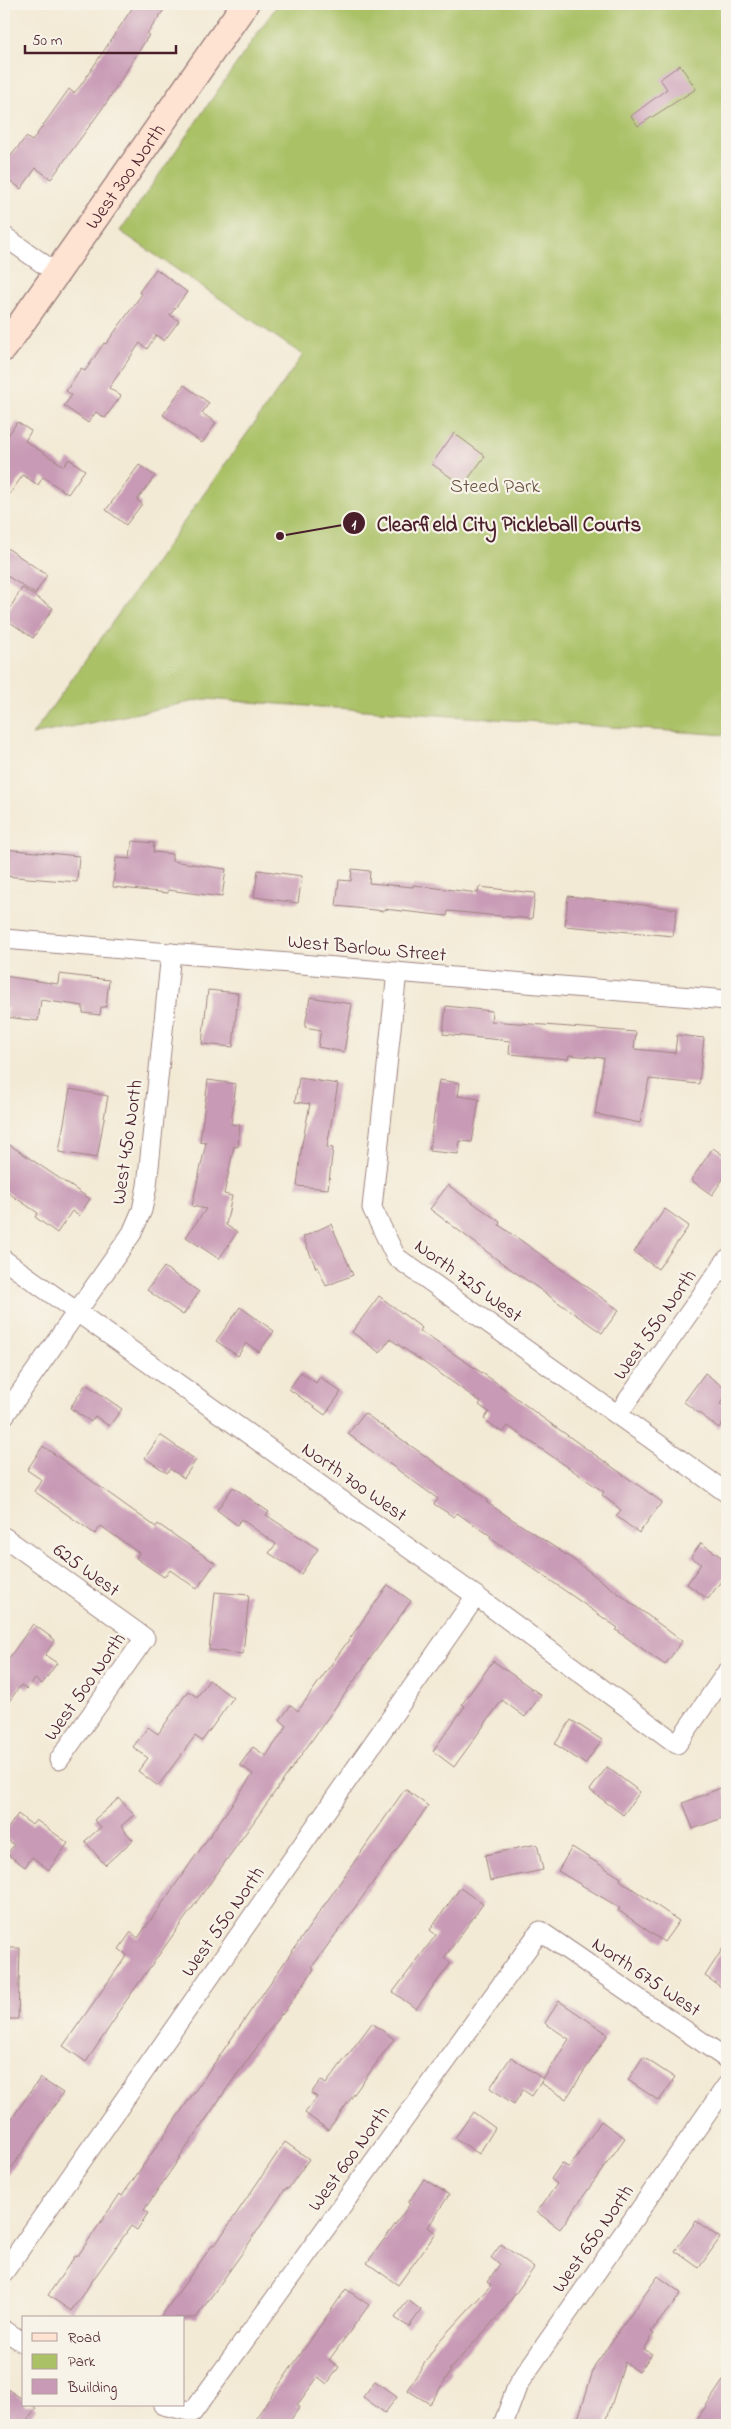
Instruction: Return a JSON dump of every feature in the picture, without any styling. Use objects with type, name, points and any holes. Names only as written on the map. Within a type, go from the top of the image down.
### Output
[{"type":"main road","name":"West 300 North","points":[[4,348],[245,4]]},
{"type":"street","points":[[4,236],[56,273]]},
{"type":"street","name":"West Barlow Street","points":[[4,939],[727,1000]]},
{"type":"street","name":"West 450 North","points":[[4,1416],[76,1310],[132,1233],[142,1210],[148,1176],[171,953]]},
{"type":"street","name":"North 725 West","points":[[397,972],[372,1208],[396,1257],[727,1493]]},
{"type":"street","name":"West 550 North","points":[[618,1414],[727,1259]]},
{"type":"street","name":"North 700 West","points":[[4,1260],[476,1596],[677,1744],[727,1672]]},
{"type":"street","name":"625 West","points":[[4,1537],[145,1638]]},
{"type":"street","name":"West 550 North","points":[[4,2272],[476,1596]]},
{"type":"street","name":"West 500 North","points":[[59,1760],[145,1638]]},
{"type":"street","name":"North 675 West","points":[[540,1931],[727,2059]]},
{"type":"street","name":"West 600 North","points":[[167,2406],[193,2412],[540,1931]]},
{"type":"street","name":"West 650 North","points":[[504,2422],[518,2384],[727,2085]]},
{"type":"street","points":[[4,2330],[22,2343]]},
{"type":"green space","name":"Steed Park","points":[[278,4],[727,4],[727,735],[205,699],[32,735],[303,355],[120,231]]},
{"type":"building","points":[[135,4],[168,4],[147,34],[149,35],[107,102],[51,179],[36,168],[21,189],[4,176],[4,153],[10,157],[26,137],[32,141],[69,89],[74,93],[81,85]]},
{"type":"building","points":[[680,65],[696,89],[638,126],[631,116],[667,89],[660,79]]},
{"type":"building","points":[[156,269],[187,292],[170,315],[179,321],[164,341],[156,335],[147,349],[140,343],[109,388],[121,396],[105,418],[96,412],[88,423],[64,406],[72,395],[66,391],[81,368],[85,371],[104,343],[106,344],[142,294],[139,292]]},
{"type":"building","points":[[184,385],[209,403],[202,413],[216,423],[202,443],[163,415]]},
{"type":"building","points":[[17,422],[31,431],[25,441],[64,466],[69,459],[85,470],[68,494],[43,477],[38,485],[23,475],[4,502],[4,442]]},
{"type":"building","points":[[454,433],[485,456],[463,486],[432,464]]},
{"type":"building","points":[[139,465],[155,476],[137,500],[142,504],[126,525],[106,510]]},
{"type":"building","points":[[4,546],[47,575],[35,594],[4,574]]},
{"type":"building","points":[[22,588],[53,608],[33,638],[4,618]]},
{"type":"building","points":[[132,841],[154,843],[153,852],[172,854],[172,861],[226,869],[222,897],[168,890],[168,893],[113,887],[116,858],[130,859]]},
{"type":"building","points":[[4,849],[79,856],[77,882],[4,876]]},
{"type":"building","points":[[352,869],[370,871],[369,883],[413,887],[413,885],[478,893],[479,887],[535,893],[532,919],[448,911],[447,916],[336,906],[339,880],[351,881]]},
{"type":"building","points":[[258,870],[302,876],[298,903],[254,897]]},
{"type":"building","points":[[568,896],[677,909],[673,936],[565,926]]},
{"type":"building","points":[[59,974],[109,980],[106,1007],[101,1007],[100,1015],[83,1013],[83,1006],[41,1000],[38,1021],[6,1017],[8,1008],[4,1008],[4,976],[58,984]]},
{"type":"building","points":[[208,990],[238,993],[233,1047],[202,1044]]},
{"type":"building","points":[[310,997],[352,1004],[344,1052],[318,1047],[321,1030],[305,1027]]},
{"type":"building","points":[[446,1006],[492,1011],[491,1021],[636,1032],[634,1049],[675,1053],[677,1035],[704,1038],[699,1084],[649,1079],[640,1123],[595,1114],[604,1058],[569,1055],[568,1059],[509,1054],[510,1041],[443,1034]]},
{"type":"building","points":[[299,1078],[338,1084],[327,1147],[333,1148],[328,1189],[297,1186],[302,1144],[310,1104],[295,1102]]},
{"type":"building","points":[[208,1080],[236,1084],[231,1124],[240,1125],[238,1147],[234,1146],[224,1194],[232,1196],[226,1225],[237,1232],[219,1259],[186,1237],[206,1209],[192,1206],[206,1143],[200,1142]]},
{"type":"building","points":[[439,1080],[460,1083],[458,1096],[479,1099],[472,1142],[460,1141],[458,1154],[429,1151]]},
{"type":"building","points":[[70,1089],[108,1096],[97,1158],[59,1152]]},
{"type":"building","points":[[4,1141],[90,1199],[79,1216],[72,1211],[57,1233],[35,1217],[38,1213],[4,1190]]},
{"type":"building","points":[[713,1148],[727,1158],[727,1173],[712,1195],[691,1180]]},
{"type":"building","points":[[448,1185],[500,1222],[499,1225],[619,1310],[602,1333],[502,1263],[430,1209]]},
{"type":"building","points":[[665,1209],[689,1226],[658,1269],[634,1252]]},
{"type":"building","points":[[331,1224],[353,1275],[326,1286],[303,1237]]},
{"type":"building","points":[[164,1267],[199,1292],[183,1315],[147,1290]]},
{"type":"building","points":[[379,1296],[422,1328],[420,1331],[494,1381],[540,1416],[662,1502],[639,1533],[616,1516],[621,1510],[602,1495],[604,1492],[508,1426],[503,1433],[484,1419],[489,1412],[479,1405],[481,1402],[390,1339],[380,1353],[352,1332]]},
{"type":"building","points":[[240,1307],[274,1331],[259,1352],[246,1343],[238,1356],[216,1341]]},
{"type":"building","points":[[301,1372],[316,1383],[320,1377],[341,1392],[325,1415],[289,1389]]},
{"type":"building","points":[[705,1373],[727,1390],[727,1394],[720,1404],[727,1409],[727,1416],[719,1428],[684,1402]]},
{"type":"building","points":[[86,1384],[122,1409],[109,1426],[95,1416],[91,1422],[70,1408]]},
{"type":"building","points":[[364,1413],[488,1500],[486,1502],[571,1558],[682,1641],[665,1665],[616,1630],[618,1628],[490,1538],[491,1536],[457,1513],[454,1517],[434,1504],[438,1499],[348,1434]]},
{"type":"building","points":[[160,1435],[196,1460],[184,1478],[170,1469],[167,1473],[145,1458]]},
{"type":"building","points":[[43,1446],[156,1527],[158,1524],[215,1563],[197,1589],[170,1570],[164,1577],[136,1558],[139,1553],[101,1526],[95,1534],[34,1491],[42,1480],[27,1470]]},
{"type":"building","points":[[233,1487],[269,1512],[266,1515],[318,1549],[301,1574],[269,1553],[276,1544],[241,1519],[237,1525],[217,1510]]},
{"type":"building","points":[[701,1543],[727,1561],[727,1573],[708,1599],[687,1584],[701,1564],[691,1557]]},
{"type":"building","points":[[388,1585],[411,1601],[116,2015],[86,2062],[63,2046],[127,1955],[119,1949],[131,1932],[138,1938],[253,1774],[240,1765],[253,1747],[266,1756],[287,1726],[280,1720],[291,1705],[298,1711]]},
{"type":"building","points":[[215,1592],[249,1595],[243,1654],[209,1650]]},
{"type":"building","points":[[33,1624],[55,1640],[45,1655],[57,1663],[42,1684],[35,1679],[27,1689],[21,1685],[4,1708],[4,1665]]},
{"type":"building","points":[[493,1661],[541,1695],[525,1717],[502,1700],[454,1767],[433,1751],[465,1706],[462,1704]]},
{"type":"building","points":[[209,1680],[233,1698],[202,1741],[195,1736],[158,1786],[138,1771],[148,1758],[133,1747],[148,1727],[158,1734],[188,1691],[197,1697]]},
{"type":"building","points":[[571,1720],[602,1740],[585,1764],[555,1744]]},
{"type":"building","points":[[607,1767],[640,1792],[623,1815],[590,1790]]},
{"type":"building","points":[[723,1787],[727,1797],[727,1816],[693,1829],[683,1803]]},
{"type":"building","points":[[405,1789],[428,1806],[312,1967],[314,1969],[282,2015],[228,2087],[144,2210],[148,2213],[137,2230],[131,2226],[71,2311],[48,2295],[75,2256],[77,2257],[120,2194],[122,2196]]},
{"type":"building","points":[[119,1798],[134,1815],[121,1826],[133,1840],[105,1865],[85,1841],[101,1827],[94,1820]]},
{"type":"building","points":[[18,1814],[32,1825],[36,1820],[68,1843],[49,1870],[32,1857],[25,1867],[7,1854],[14,1845],[4,1837],[4,1834]]},
{"type":"building","points":[[537,1844],[543,1870],[490,1881],[485,1855]]},
{"type":"building","points":[[572,1847],[621,1878],[620,1880],[679,1921],[664,1942],[618,1910],[620,1908],[558,1871]]},
{"type":"building","points":[[460,1888],[483,1904],[444,1958],[451,1963],[416,2009],[393,1992],[436,1935],[430,1930]]},
{"type":"building","points":[[727,1942],[727,1991],[705,1976]]},
{"type":"building","points":[[4,1948],[20,1948],[18,2019],[4,2019]]},
{"type":"building","points":[[559,2001],[608,2034],[566,2099],[541,2083],[569,2039],[545,2023]]},
{"type":"building","points":[[372,2023],[394,2039],[328,2130],[305,2113],[317,2097],[311,2093],[321,2080],[326,2084]]},
{"type":"building","points":[[511,2057],[543,2079],[532,2096],[523,2090],[514,2104],[490,2088]]},
{"type":"building","points":[[643,2057],[675,2078],[659,2101],[628,2080]]},
{"type":"building","points":[[40,2078],[63,2093],[4,2179],[4,2130]]},
{"type":"building","points":[[473,2112],[495,2128],[479,2154],[455,2138]]},
{"type":"building","points":[[601,2121],[625,2138],[560,2229],[537,2212],[557,2184],[551,2179],[562,2163],[569,2168]]},
{"type":"building","points":[[285,2142],[309,2159],[288,2189],[286,2188],[196,2318],[161,2316],[213,2244],[215,2245]]},
{"type":"building","points":[[424,2179],[449,2195],[428,2227],[436,2233],[398,2285],[367,2263],[410,2204],[408,2203]]},
{"type":"building","points":[[696,2221],[720,2238],[699,2268],[675,2251]]},
{"type":"building","points":[[501,2244],[534,2268],[502,2312],[449,2370],[451,2371],[430,2404],[407,2390],[439,2341],[491,2285],[487,2282],[500,2264],[491,2258]]},
{"type":"building","points":[[658,2276],[681,2293],[651,2332],[654,2334],[644,2349],[652,2354],[639,2372],[625,2362],[605,2425],[576,2425],[595,2365]]},
{"type":"building","points":[[346,2289],[369,2305],[329,2360],[339,2367],[327,2384],[318,2377],[297,2405],[300,2407],[287,2425],[251,2425]]},
{"type":"building","points":[[408,2300],[421,2310],[409,2327],[395,2318]]},
{"type":"building","points":[[727,2375],[727,2425],[693,2425]]},
{"type":"building","points":[[375,2381],[397,2397],[385,2413],[363,2397]]},
{"type":"building","points":[[4,2387],[22,2399],[22,2406],[33,2406],[36,2408],[25,2425],[14,2425],[4,2419]]},
{"type":"place","name":"Clearfield City Pickleball Courts","points":[[280,536]]}]
